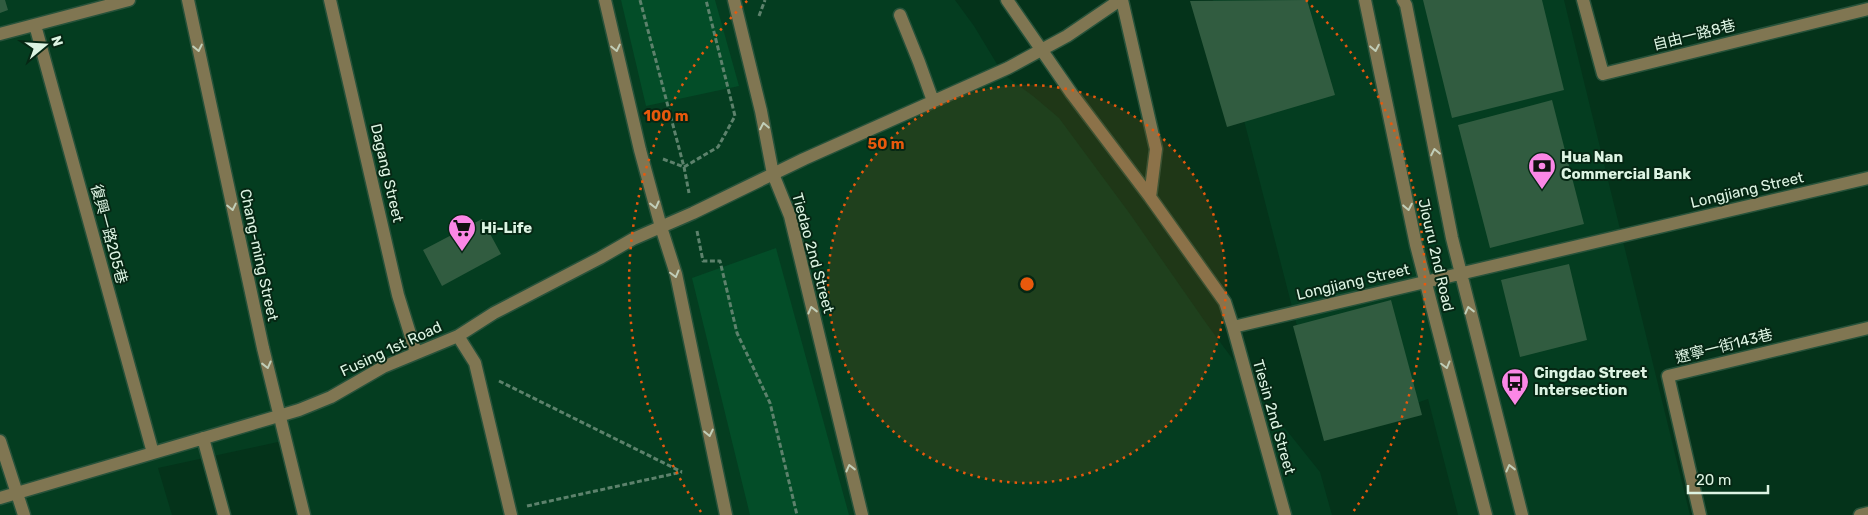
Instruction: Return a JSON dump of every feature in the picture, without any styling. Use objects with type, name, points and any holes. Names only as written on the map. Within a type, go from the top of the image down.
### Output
[{"type":"street","points":[[0,34],[129,0]]},
{"type":"street","name":"Chang-ming Street","points":[[188,0],[279,416],[304,515]]},
{"type":"street","name":"Dagang Street","points":[[330,0],[398,295],[416,353]]},
{"type":"street","points":[[605,0],[640,150],[676,274],[726,515]]},
{"type":"street","name":"Tiedao 2nd Street","points":[[734,0],[761,111],[773,174],[790,216],[862,515]]},
{"type":"street","points":[[1007,0],[1076,100],[1150,197],[1225,302],[1233,327]]},
{"type":"street","points":[[1121,0],[1156,149],[1150,197]]},
{"type":"street","name":"Fusing 1st Road","points":[[0,498],[299,410],[331,397],[383,367],[458,336],[494,313],[633,239],[1008,68],[1067,36],[1121,0]]},
{"type":"street","name":"Jiouru 2nd Road","points":[[1365,0],[1424,281],[1486,515]]},
{"type":"street","name":"Jiouru 2nd Road","points":[[1403,0],[1406,5],[1460,273],[1522,515]]},
{"type":"street","name":"自由一路8巷","points":[[1583,0],[1603,74],[1868,9]]},
{"type":"street","points":[[900,15],[920,62],[933,101]]},
{"type":"street","name":"復興一路205巷","points":[[34,25],[153,453]]},
{"type":"street","name":"Longjiang Street","points":[[1233,327],[1868,178]]},
{"type":"street","name":"Tiesin 2nd Street","points":[[1233,327],[1285,515]]},
{"type":"street","name":"遼寧一街143巷","points":[[1700,515],[1668,376],[1868,328]]},
{"type":"street","points":[[458,336],[475,363],[511,515]]},
{"type":"street","points":[[203,438],[224,515]]},
{"type":"street","points":[[0,441],[24,515]]},
{"type":"street","points":[[1860,515],[1868,513]]},
{"type":"path","points":[[640,0],[684,167]]},
{"type":"path","points":[[684,167],[718,147],[735,116],[706,0]]},
{"type":"path","points":[[758,16],[765,0]]},
{"type":"path","points":[[661,158],[684,167]]},
{"type":"path","points":[[703,261],[720,261],[737,333],[770,403],[797,515]]},
{"type":"path","points":[[491,377],[682,472],[522,508]]},
{"type":"shaded area","points":[[0,0],[955,0],[974,26],[1003,74],[1059,118],[1130,214],[1206,323],[1268,407],[1320,472],[1332,515],[306,515],[287,440],[158,468],[172,515],[0,515]]},
{"type":"shaded area","points":[[621,0],[715,0],[739,86],[646,106]]},
{"type":"shaded area","points":[[1213,0],[1564,0],[1690,515],[1458,515],[1428,399],[1325,435]]},
{"type":"shaded area","points":[[776,248],[849,515],[750,515],[692,278]]},
{"type":"building","points":[[0,0],[5,0],[8,10],[0,13]]},
{"type":"building","points":[[1307,0],[1335,95],[1227,127],[1190,1]]},
{"type":"building","points":[[1423,0],[1542,0],[1564,90],[1452,118]]},
{"type":"building","points":[[1552,100],[1584,224],[1490,248],[1458,125]]},
{"type":"building","name":"Hi-Life","points":[[482,219],[501,254],[442,286],[423,250]]},
{"type":"building","points":[[1569,264],[1587,340],[1520,357],[1501,280]]},
{"type":"building","points":[[1391,300],[1422,415],[1324,441],[1293,326]]},
{"type":"place","name":"Hua Nan Commercial Bank","points":[[1542,190]]},
{"type":"place","name":"Hi-Life","points":[[462,252]]},
{"type":"place","name":"Cingdao Street Intersection","points":[[1515,406]]}]
